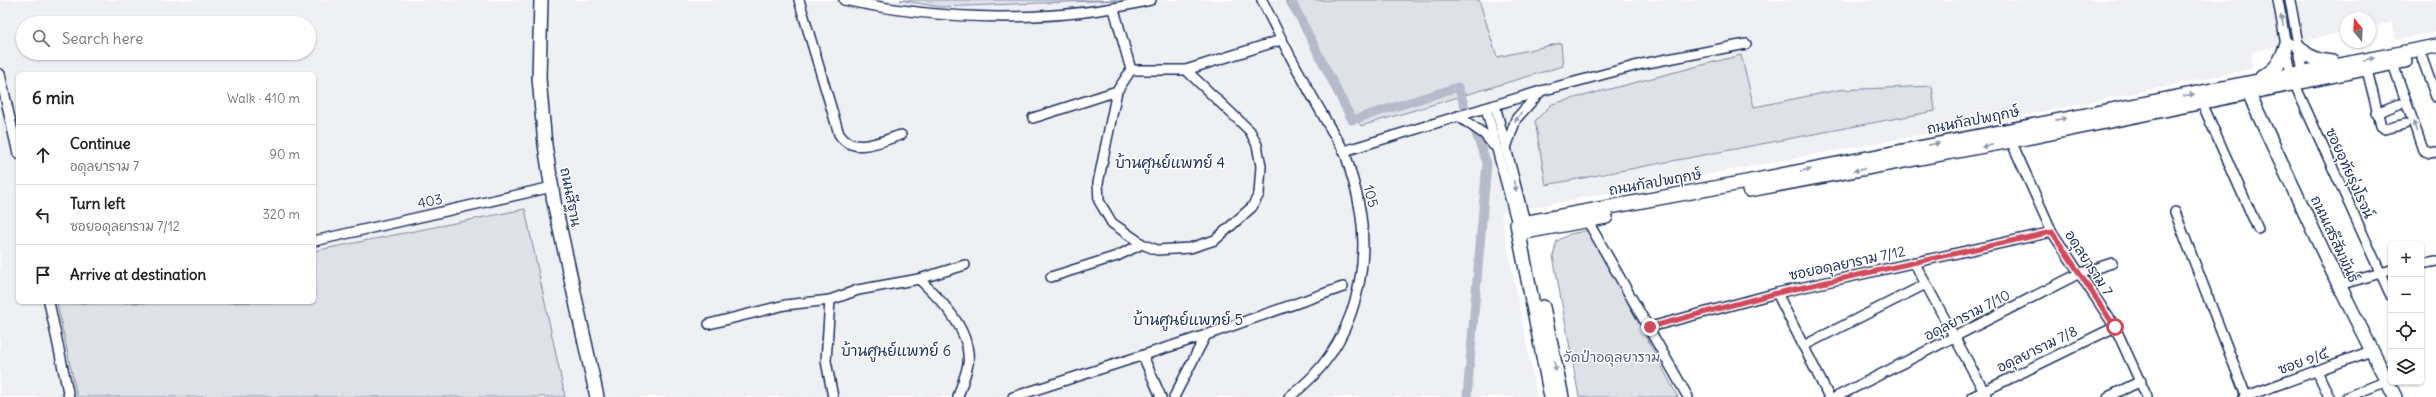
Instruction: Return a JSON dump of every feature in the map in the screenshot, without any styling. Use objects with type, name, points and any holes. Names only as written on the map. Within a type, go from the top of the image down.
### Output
[{"type":"main road","name":"ถนนสีฐาน","points":[[541,0],[541,110],[552,187],[597,397]]},
{"type":"main road","points":[[2222,89],[2262,76],[2275,70],[2293,45],[2308,57],[2317,61],[2344,64]]},
{"type":"main road","name":"ถนนกัลปพฤกษ์","points":[[1522,228],[1588,220],[2011,141],[2249,94],[2344,64],[2436,46]]},
{"type":"main road","name":"ถนนกัลปพฤกษ์","points":[[1522,228],[1741,183],[2222,89],[2367,70],[2436,55]]},
{"type":"main road","name":"ถนนเสรีสัมพันธ์","points":[[2249,94],[2338,285],[2395,397]]},
{"type":"main road","points":[[1522,228],[1551,397]]},
{"type":"main road","points":[[1522,228],[1562,397]]},
{"type":"street","points":[[799,0],[838,134],[843,140],[858,146],[901,135]]},
{"type":"street","points":[[844,0],[939,14],[1043,16],[1114,9],[1150,0]]},
{"type":"street","name":"105","points":[[1262,0],[1281,40],[1344,151],[1362,215],[1364,240],[1363,262],[1355,304],[1338,342],[1326,360],[1289,397]]},
{"type":"street","points":[[2278,0],[2293,45]]},
{"type":"street","points":[[2290,0],[2293,45]]},
{"type":"street","points":[[1114,9],[1131,70]]},
{"type":"street","points":[[1131,70],[1186,70],[1281,40]]},
{"type":"street","points":[[1344,151],[1541,91],[1642,64],[1746,44]]},
{"type":"street","name":"ซอยอุทัยรุ่งโรจน์","points":[[2293,45],[2298,79],[2379,272],[2388,290]]},
{"type":"street","points":[[2422,58],[2436,97]]},
{"type":"street","points":[[2393,64],[2423,150],[2430,153],[2436,152]]},
{"type":"street","points":[[1131,70],[1116,91],[1098,183],[1100,201],[1112,223],[1142,244],[1156,250],[1190,248],[1214,240],[1252,207],[1259,194],[1261,166],[1257,145],[1250,131],[1186,70]]},
{"type":"street","points":[[2367,70],[2376,113],[2383,128],[2405,124]]},
{"type":"street","points":[[0,74],[16,145]]},
{"type":"street","points":[[1033,118],[1116,91]]},
{"type":"street","points":[[1501,150],[1516,119],[1541,91]]},
{"type":"street","points":[[2202,103],[2258,229]]},
{"type":"street","points":[[2376,113],[2399,104]]},
{"type":"street","points":[[1495,105],[1501,150]]},
{"type":"street","points":[[1486,108],[1501,150],[1522,228]]},
{"type":"street","points":[[1458,116],[1484,134],[1501,150]]},
{"type":"street","name":"อดุลยาราม 7","points":[[2011,141],[2052,232],[2078,274],[2115,327],[2147,397]]},
{"type":"street","name":"403","points":[[316,241],[552,187]]},
{"type":"street","points":[[2175,212],[2245,397]]},
{"type":"street","points":[[1588,220],[1650,327],[1688,397]]},
{"type":"street","name":"ซอยอดุลยาราม 7/12","points":[[1650,327],[1777,293],[2052,232]]},
{"type":"street","points":[[1051,277],[1117,256],[1142,244]]},
{"type":"street","points":[[2424,263],[2436,261]]},
{"type":"street","points":[[1914,262],[1986,394]]},
{"type":"street","name":"อดุลยาราม 7/10","points":[[1836,397],[2078,274],[2112,263]]},
{"type":"street","points":[[709,324],[786,306],[830,300],[858,290],[918,279],[965,265]]},
{"type":"street","points":[[2338,285],[2388,270]]},
{"type":"street","points":[[918,279],[958,324],[966,343],[968,364],[958,397]]},
{"type":"street","points":[[1803,346],[1926,284]]},
{"type":"street","points":[[1013,397],[1144,356],[1343,287]]},
{"type":"street","points":[[1777,293],[1829,397]]},
{"type":"street","points":[[830,300],[826,362],[830,396]]},
{"type":"street","points":[[49,304],[70,397]]},
{"type":"street","name":"อดุลยาราม 7/8","points":[[1972,397],[1986,394],[2115,327]]},
{"type":"street","points":[[1174,397],[1206,335]]},
{"type":"street","name":"ซอย ๑/๕","points":[[2245,397],[2371,351]]},
{"type":"street","points":[[1144,356],[1161,397]]},
{"type":"street","points":[[2317,371],[2329,397]]},
{"type":"street","points":[[2108,397],[2141,381]]},
{"type":"street","points":[[2347,397],[2387,381]]},
{"type":"shaded area","points":[[0,0],[2436,0],[2436,32],[2396,40],[2392,22],[2376,26],[2376,12],[2340,12],[2340,33],[2252,52],[2252,69],[2011,118],[1501,213],[1537,397],[0,397]]},
{"type":"green space","points":[[900,0],[1117,0],[940,7]]},
{"type":"green space","points":[[1285,0],[1479,0],[1497,57],[1561,43],[1563,66],[1361,126]]},
{"type":"green space","points":[[1741,55],[1754,107],[1838,90],[1932,86],[1935,111],[1546,185],[1535,121],[1552,104]]},
{"type":"green space","points":[[525,209],[565,397],[77,397],[57,304],[316,304],[316,251]]},
{"type":"green space","name":"วัดป่าอดุลยาราม","points":[[1589,230],[1678,397],[1579,397],[1553,256],[1557,241],[1570,234]]},
{"type":"waterway","points":[[1291,0],[1352,120],[1458,87],[1465,107]]},
{"type":"waterway","points":[[1467,397],[1487,163],[1475,131]]},
{"type":"district","name":"บ้านศูนย์แพทย์ 4","points":[[1170,162]]},
{"type":"district","name":"บ้านศูนย์แพทย์ 5","points":[[1188,319]]},
{"type":"district","name":"บ้านศูนย์แพทย์ 6","points":[[896,350]]},
{"type":"route","points":[[1650,327],[1777,293],[2052,232],[2078,274],[2115,327]]}]
